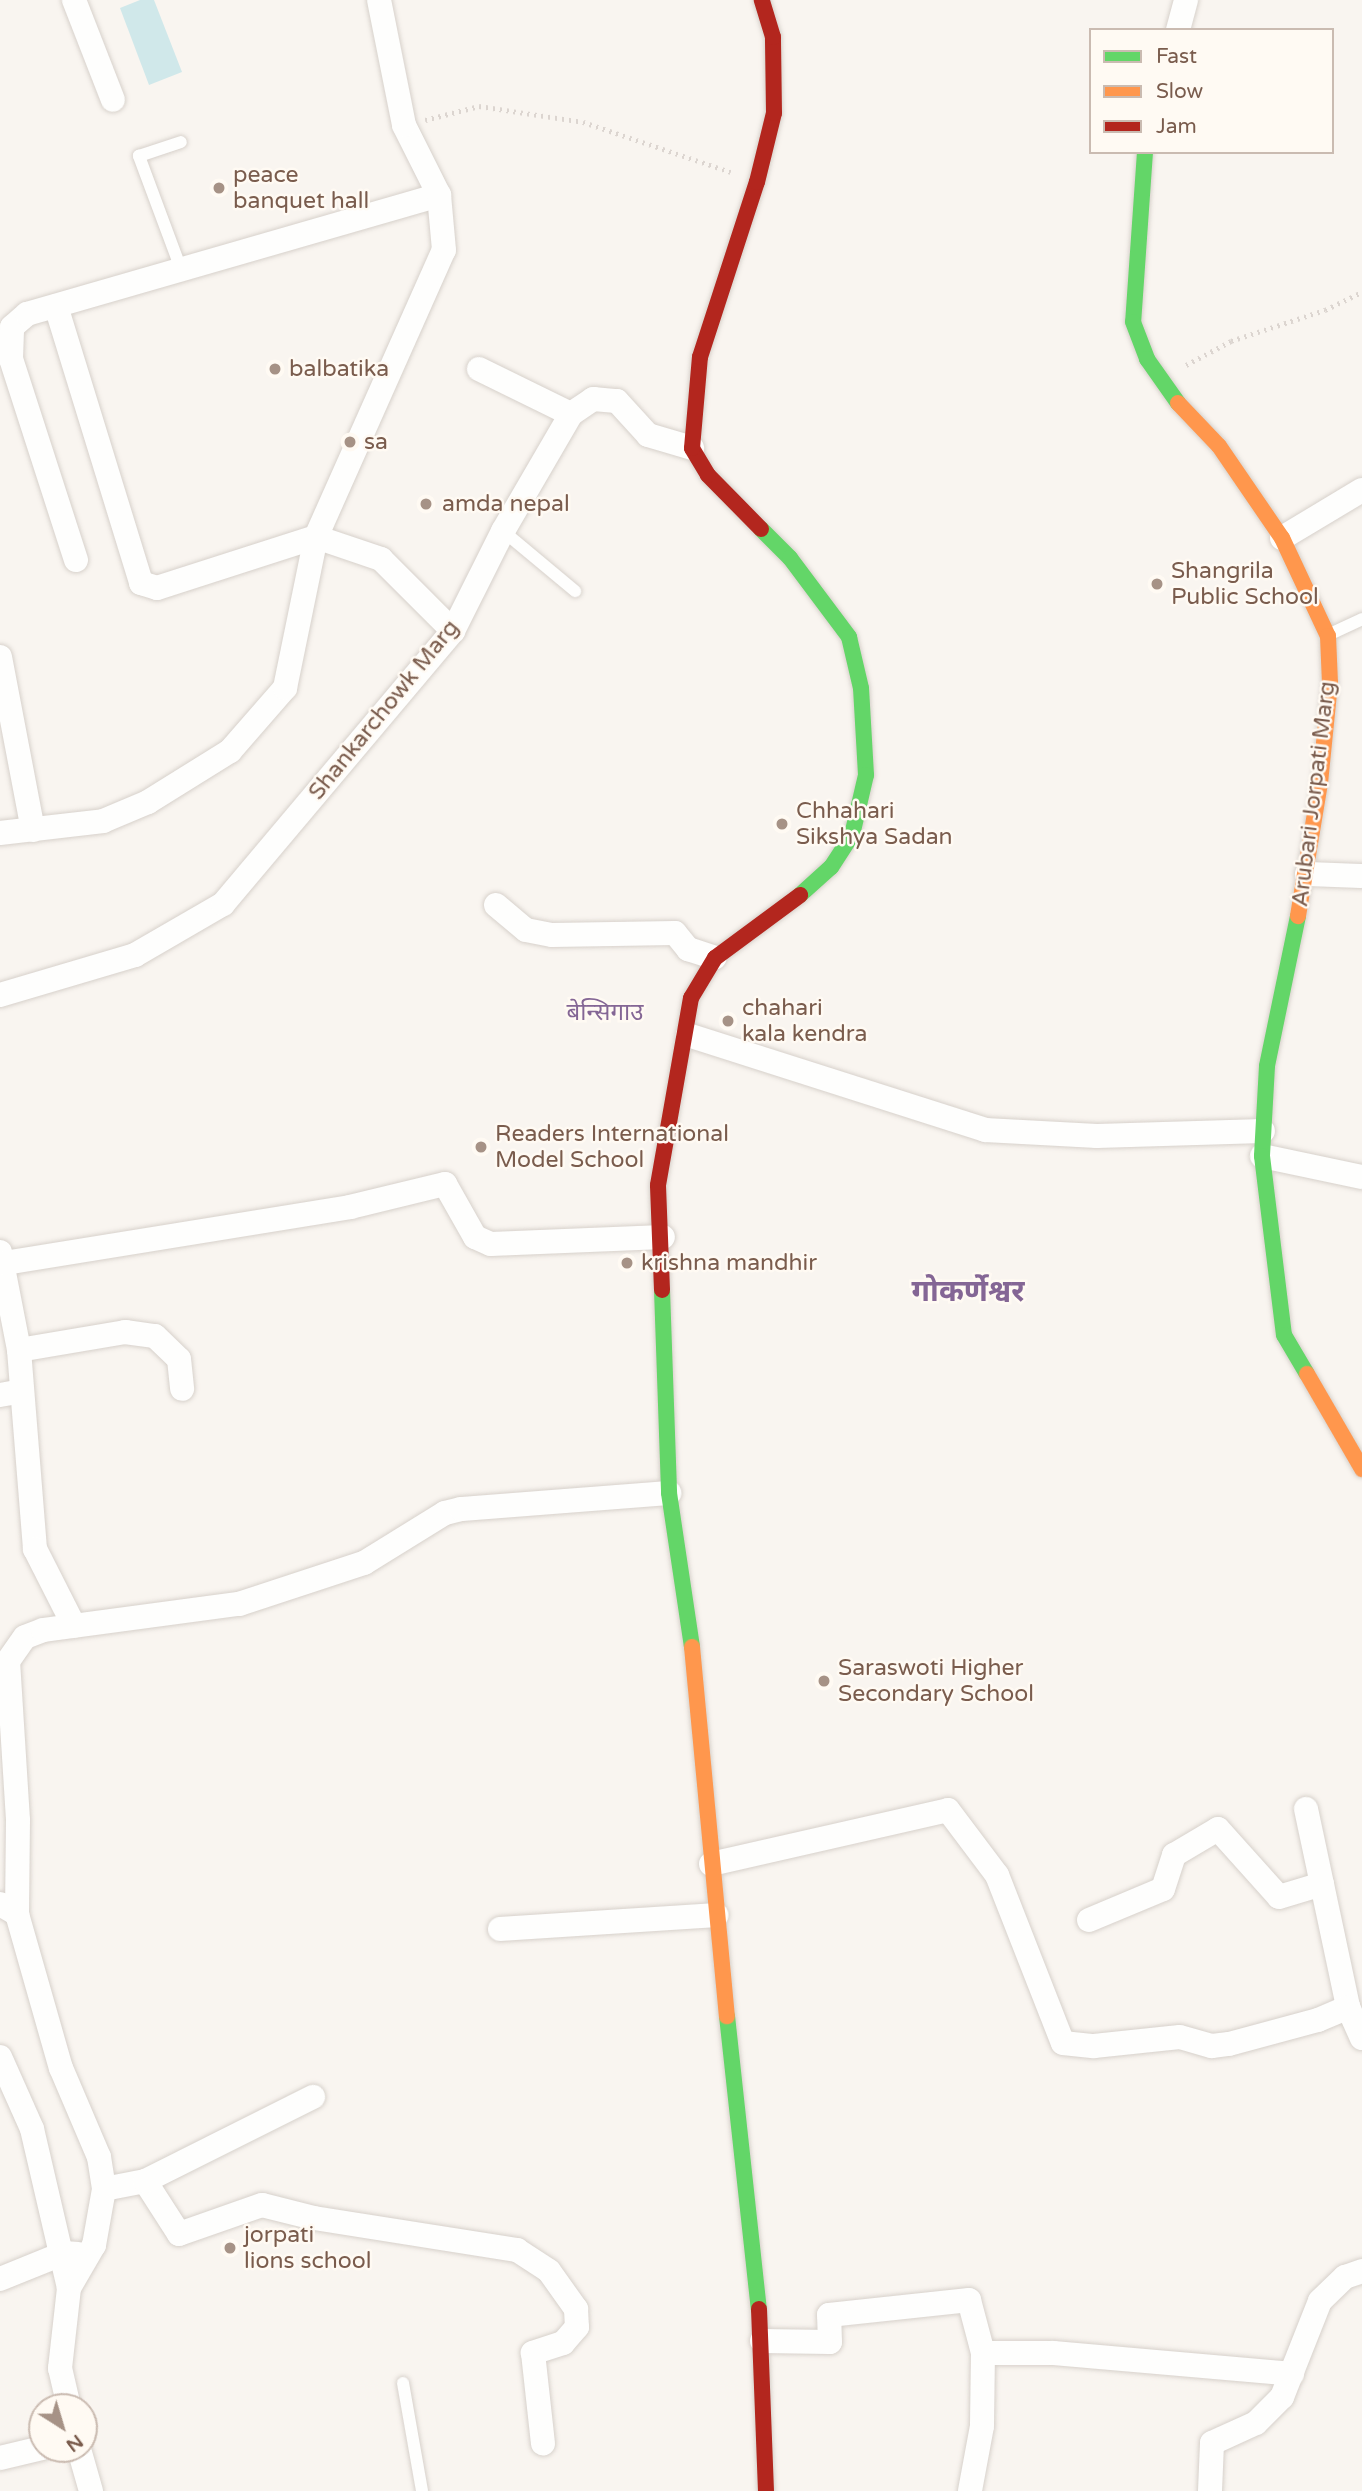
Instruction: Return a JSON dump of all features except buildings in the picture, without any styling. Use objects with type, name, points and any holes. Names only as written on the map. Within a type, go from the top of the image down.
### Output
[{"type":"main road","points":[[762,0],[773,37],[777,81],[757,182],[700,357],[692,448],[708,475],[790,558],[849,637],[865,732],[866,775],[852,835],[831,867],[798,897],[715,958],[691,998],[688,1035],[671,1094],[659,1185],[663,1237],[669,1493],[699,1694],[710,1864],[718,1915],[762,2341],[765,2491]]},
{"type":"main road","name":"Arubari Jorpati Marg","points":[[1145,154],[1133,322],[1147,359],[1158,371],[1178,404],[1219,446],[1282,538],[1328,636],[1329,683],[1307,874],[1267,1066],[1263,1144],[1284,1335],[1362,1469]]},
{"type":"street","points":[[74,0],[113,100]]},
{"type":"street","points":[[0,833],[103,821],[148,802],[230,751],[285,688],[316,537],[444,250],[439,195],[404,125],[379,0]]},
{"type":"street","points":[[1179,28],[1186,0]]},
{"type":"street","points":[[76,560],[8,342],[12,327],[27,314],[439,195]]},
{"type":"street","points":[[56,306],[141,583],[157,588],[316,537],[381,559],[453,631]]},
{"type":"street","points":[[479,369],[571,414],[593,399],[617,401],[648,435],[692,448]]},
{"type":"street","name":"Shankarchowk Marg","points":[[0,995],[135,955],[223,904],[453,631],[503,531],[571,414]]},
{"type":"street","points":[[1282,538],[1362,490]]},
{"type":"street","points":[[0,657],[33,830]]},
{"type":"street","points":[[1307,874],[1362,876]]},
{"type":"street","points":[[496,905],[526,930],[552,935],[676,933],[688,948],[715,958]]},
{"type":"street","points":[[688,1035],[985,1130],[1263,1144],[1362,1177]]},
{"type":"street","points":[[74,1626],[35,1549],[11,1393],[19,1350],[3,1269],[350,1208],[445,1184],[475,1237],[491,1244],[663,1237]]},
{"type":"street","points":[[19,1350],[125,1332],[155,1336],[179,1359],[182,1389]]},
{"type":"street","points":[[69,2288],[89,2254],[104,2189],[99,2157],[61,2068],[10,1925],[18,1820],[8,1661],[25,1637],[74,1626],[239,1604],[364,1563],[445,1513],[461,1509],[669,1493]]},
{"type":"street","points":[[710,1864],[948,1810],[997,1875],[1063,2043],[1094,2046],[1180,2037],[1212,2046],[1229,2044],[1318,2020],[1348,2007]]},
{"type":"street","points":[[1306,1810],[1348,2007],[1362,2038]]},
{"type":"street","points":[[0,1852],[18,1820]]},
{"type":"street","points":[[1089,1920],[1163,1889],[1174,1855],[1218,1829],[1279,1897],[1322,1884]]},
{"type":"street","points":[[500,1929],[718,1915]]},
{"type":"street","points":[[0,2057],[32,2130],[64,2253],[69,2288],[60,2368],[66,2393]]},
{"type":"street","points":[[104,2189],[145,2181],[313,2097]]},
{"type":"street","points":[[145,2181],[179,2234],[262,2205],[314,2218],[517,2250],[549,2271],[576,2309],[577,2327],[563,2343],[533,2353],[543,2444]]},
{"type":"street","points":[[0,2279],[64,2253],[89,2254]]},
{"type":"street","points":[[1210,2491],[1212,2443],[1256,2423],[1282,2397],[1320,2301],[1345,2277],[1362,2271]]},
{"type":"street","points":[[762,2341],[830,2342],[829,2315],[969,2300],[983,2353],[982,2426],[970,2491]]},
{"type":"street","points":[[983,2353],[1054,2353],[1292,2374]]},
{"type":"street","points":[[0,2458],[28,2451]]},
{"type":"street","points":[[83,2463],[91,2491]]},
{"type":"lane","points":[[181,142],[139,156],[181,270]]},
{"type":"lane","points":[[503,531],[575,591]]},
{"type":"lane","points":[[1328,636],[1362,619]]},
{"type":"lane","points":[[403,2383],[422,2491]]},
{"type":"path","points":[[404,125],[479,106],[583,122],[757,182]]},
{"type":"path","points":[[1158,371],[1195,363],[1231,341],[1325,310],[1362,292]]},
{"type":"water","points":[[140,0],[154,0],[182,72],[149,85],[120,8]]},
{"type":"traffic: fast","points":[[1145,154],[1133,322],[1147,359],[1178,403]]},
{"type":"traffic: fast","points":[[761,529],[790,558],[849,637],[861,688],[866,775],[852,835],[831,867],[800,895]]},
{"type":"traffic: fast","points":[[1298,916],[1267,1066],[1262,1156],[1284,1335],[1307,1374]]},
{"type":"traffic: fast","points":[[662,1290],[669,1493],[692,1647]]},
{"type":"traffic: fast","points":[[727,2016],[759,2309]]},
{"type":"traffic: slow","points":[[1178,403],[1219,446],[1282,538],[1328,636],[1330,683],[1320,783],[1298,916]]},
{"type":"traffic: slow","points":[[1307,1374],[1362,1469]]},
{"type":"traffic: slow","points":[[692,1647],[727,2016]]},
{"type":"traffic: jam","points":[[761,529],[708,475],[692,448],[700,357],[757,182],[774,113],[773,37],[762,0]]},
{"type":"traffic: jam","points":[[662,1290],[658,1185],[691,998],[715,958],[800,895]]},
{"type":"traffic: jam","points":[[759,2309],[766,2491]]},
{"type":"place","name":"peace banquet hall","points":[[219,188]]},
{"type":"place","name":"balbatika","points":[[275,369]]},
{"type":"place","name":"sa","points":[[350,442]]},
{"type":"place","name":"amda nepal","points":[[426,504]]},
{"type":"place","name":"Shangrila Public School","points":[[1157,584]]},
{"type":"place","name":"Chhahari Sikshya Sadan","points":[[782,824]]},
{"type":"place","name":"chahari kala kendra","points":[[728,1021]]},
{"type":"place","name":"Readers International Model School","points":[[481,1147]]},
{"type":"place","name":"krishna mandhir","points":[[627,1263]]},
{"type":"place","name":"Saraswoti Higher Secondary School","points":[[824,1681]]},
{"type":"place","name":"jorpati lions school","points":[[230,2248]]},
{"type":"district","name":"बेन्सिगाउ","points":[[605,1013]]},
{"type":"district","name":"गोकर्णेश्वर","points":[[968,1292]]}]
